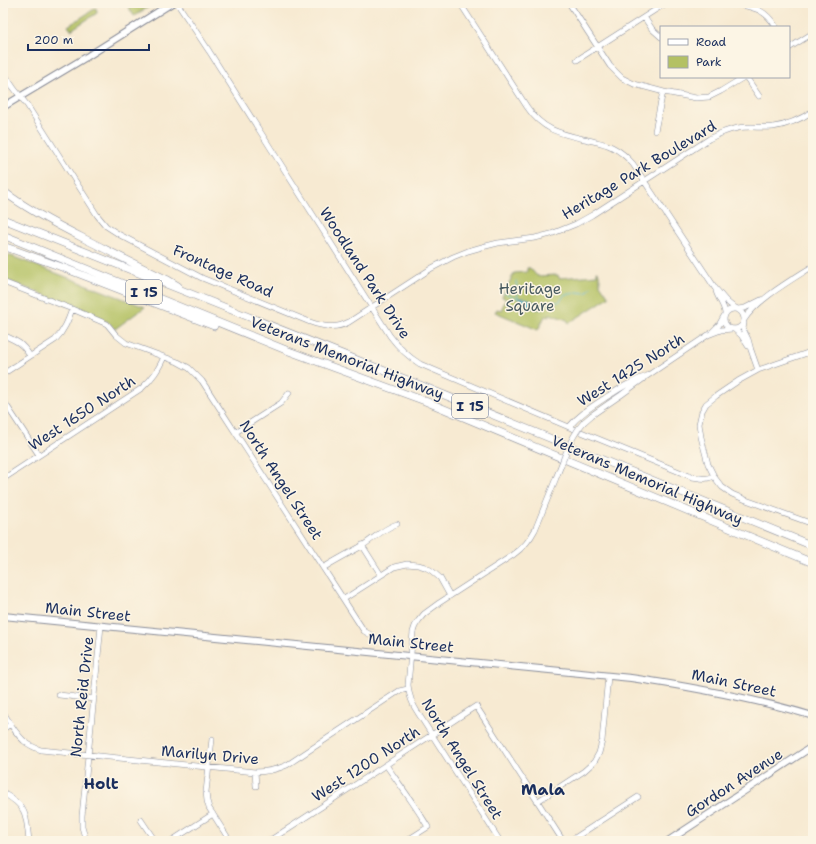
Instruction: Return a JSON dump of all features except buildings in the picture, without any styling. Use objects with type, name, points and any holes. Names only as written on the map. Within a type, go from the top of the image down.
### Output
[{"type":"highway","points":[[3,191],[36,213],[88,241],[168,280],[188,294]]},
{"type":"highway","name":"Veterans Memorial Highway","points":[[3,219],[188,294],[420,385],[813,545]]},
{"type":"highway","name":"Veterans Memorial Highway","points":[[3,235],[286,350],[425,402],[813,564]]},
{"type":"highway","points":[[3,246],[60,266],[272,348],[286,350]]},
{"type":"main road","points":[[3,107],[172,3]]},
{"type":"main road","name":"Main Street","points":[[3,616],[657,682],[717,692],[774,704],[813,716]]},
{"type":"main road","name":"Gordon Avenue","points":[[668,841],[813,746]]},
{"type":"street","name":"Woodland Park Drive","points":[[177,3],[210,51],[390,336],[400,349],[410,358],[420,364],[569,427],[692,477],[703,479],[714,476]]},
{"type":"street","points":[[460,3],[528,110],[536,119],[557,132],[602,143],[618,150],[634,164],[715,288],[728,304],[737,308],[743,313],[743,328],[758,370]]},
{"type":"street","points":[[569,3],[610,66],[622,78],[634,84],[696,98],[709,97],[721,92],[743,78]]},
{"type":"street","points":[[578,60],[666,3]]},
{"type":"street","points":[[730,3],[752,7],[764,13],[775,26]]},
{"type":"street","points":[[644,17],[652,29],[660,36]]},
{"type":"street","points":[[790,47],[813,33]]},
{"type":"street","name":"Frontage Road","points":[[3,72],[27,105],[101,221],[109,228],[207,280],[310,322],[331,327]]},
{"type":"street","points":[[746,78],[759,96]]},
{"type":"street","points":[[655,131],[664,92]]},
{"type":"street","name":"Heritage Park Boulevard","points":[[331,327],[347,323],[432,268],[453,257],[468,251],[498,243],[535,238],[551,234],[576,224],[719,134],[738,128],[773,127],[784,125],[793,122],[813,111]]},
{"type":"street","points":[[724,315],[729,310],[745,308],[764,299],[813,266]]},
{"type":"street","name":"North Angel Street","points":[[3,282],[107,324],[116,335],[126,343],[178,362],[196,374],[236,432],[364,631],[371,634]]},
{"type":"street","points":[[715,288],[718,298],[724,308],[725,323],[728,327],[742,334],[751,350]]},
{"type":"street","points":[[733,329],[740,327],[751,311],[764,299]]},
{"type":"street","points":[[3,374],[55,340],[66,326],[72,309]]},
{"type":"street","name":"West 1425 North","points":[[708,336],[718,326],[724,315]]},
{"type":"street","name":"West 1425 North","points":[[569,427],[588,409],[628,383],[647,376],[708,336],[721,330],[733,329]]},
{"type":"street","points":[[3,335],[20,343],[30,356]]},
{"type":"street","points":[[813,351],[758,370],[738,381],[706,404],[700,418],[700,432],[708,464],[719,484],[737,497],[813,524]]},
{"type":"street","name":"West 1650 North","points":[[3,479],[142,388],[151,380],[164,357]]},
{"type":"street","points":[[408,689],[413,632],[416,623],[424,614],[515,553],[525,544],[532,536],[536,528],[578,428],[592,415],[647,376]]},
{"type":"street","points":[[236,432],[281,402],[289,393]]},
{"type":"street","points":[[3,400],[39,455]]},
{"type":"street","points":[[323,568],[397,524]]},
{"type":"street","points":[[362,545],[382,575]]},
{"type":"street","points":[[344,599],[394,567],[407,564],[415,564],[432,571],[440,578],[450,596]]},
{"type":"street","name":"North Reid Drive","points":[[86,841],[82,827],[82,816],[101,626]]},
{"type":"street","points":[[563,841],[538,801],[594,762],[599,753],[602,741],[608,676]]},
{"type":"street","name":"North Angel Street","points":[[408,689],[413,704],[500,841]]},
{"type":"street","name":"Marilyn Drive","points":[[3,712],[10,724],[24,741],[41,750],[265,772],[277,770],[287,765],[399,691],[408,689]]},
{"type":"street","points":[[59,695],[94,698]]},
{"type":"street","name":"West 1200 North","points":[[269,841],[476,706],[538,801]]},
{"type":"street","points":[[3,728],[10,724]]},
{"type":"street","points":[[212,739],[206,792],[207,801],[213,814],[230,841]]},
{"type":"street","points":[[386,765],[428,826],[406,841]]},
{"type":"street","points":[[256,772],[256,786]]},
{"type":"street","points":[[3,793],[20,805],[24,812],[29,841]]},
{"type":"street","points":[[570,841],[638,797]]},
{"type":"street","points":[[171,841],[213,814]]},
{"type":"street","points":[[141,820],[155,841]]},
{"type":"green space","points":[[126,3],[155,3],[134,16]]},
{"type":"green space","points":[[96,8],[97,13],[71,30],[68,26]]},
{"type":"green space","points":[[3,253],[145,307],[115,329],[108,322],[3,279]]},
{"type":"green space","name":"Heritage Square","points":[[527,268],[530,268],[538,276],[558,275],[559,278],[597,275],[598,271],[600,284],[609,297],[569,323],[567,320],[550,314],[549,317],[545,316],[538,330],[495,312],[497,309],[501,310],[506,299],[502,297],[514,273],[527,272]]},
{"type":"water","points":[[518,298],[526,298],[531,300],[541,309],[528,306]]},
{"type":"waterway","points":[[516,281],[518,298]]},
{"type":"waterway","points":[[541,309],[551,302],[559,302],[565,294],[577,292],[586,293],[592,287]]},
{"type":"waterway","points":[[504,293],[518,298]]},
{"type":"district","name":"Holt","points":[[101,783]]},
{"type":"district","name":"Mala","points":[[543,789]]}]
